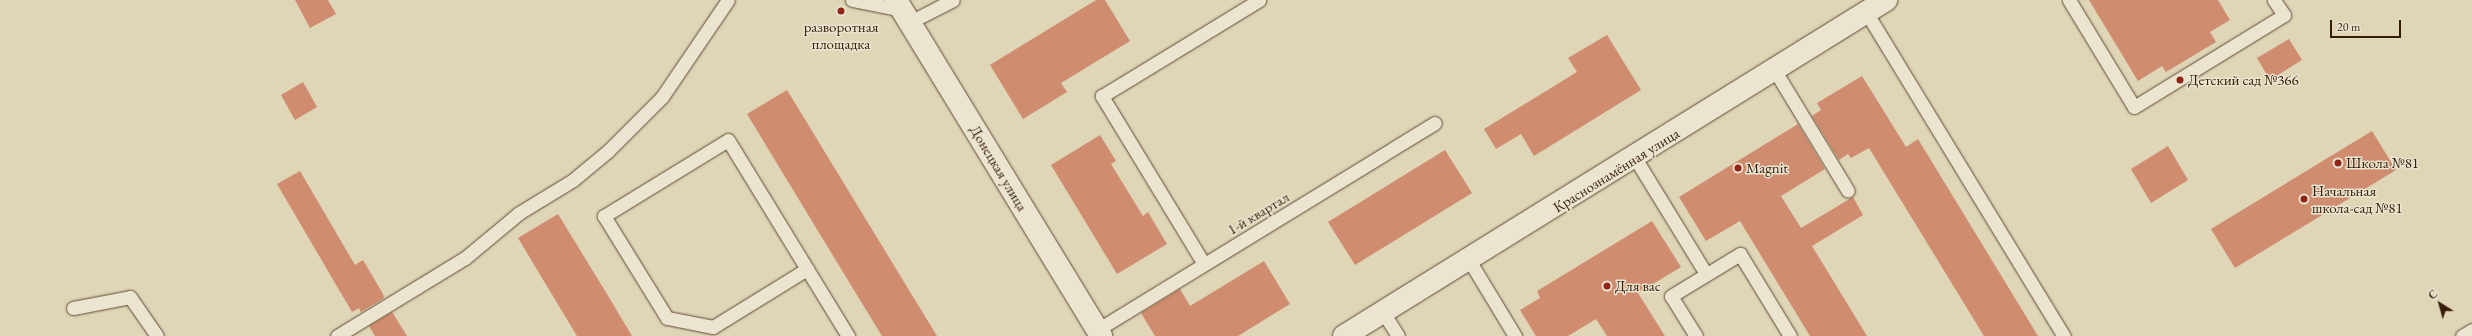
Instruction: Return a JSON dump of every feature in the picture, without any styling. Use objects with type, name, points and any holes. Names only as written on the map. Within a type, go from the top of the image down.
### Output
[{"type":"street","name":"Краснознамённая улица","points":[[1344,336],[1636,158],[1886,0]]},
{"type":"street","name":"Донецкая улица","points":[[903,11],[1099,333]]},
{"type":"lane","points":[[337,336],[464,258],[519,213],[573,180],[608,151],[662,97],[728,0]]},
{"type":"lane","points":[[852,0],[903,11],[953,0]]},
{"type":"lane","points":[[1204,264],[1102,96],[1259,0]]},
{"type":"lane","points":[[2069,0],[2134,107],[2284,15],[2274,0]]},
{"type":"lane","points":[[1866,12],[2064,336]]},
{"type":"lane","points":[[1775,71],[1848,191]]},
{"type":"lane","name":"1-й квартал","points":[[1099,333],[1204,264],[1435,123]]},
{"type":"lane","points":[[807,269],[716,332],[667,318],[604,216],[728,140],[807,269],[848,336]]},
{"type":"lane","points":[[1636,158],[1706,274]]},
{"type":"lane","points":[[1696,336],[1671,296],[1740,254],[1790,336]]},
{"type":"lane","points":[[1468,260],[1515,336]]},
{"type":"lane","points":[[73,308],[130,297],[157,336]]},
{"type":"lane","points":[[1383,312],[1398,336]]},
{"type":"lane","points":[[2462,336],[2472,330]]},
{"type":"building","points":[[295,0],[328,0],[336,14],[310,28]]},
{"type":"building","points":[[1096,0],[1105,0],[1130,41],[1061,83],[1067,92],[1023,119],[990,65]]},
{"type":"building","points":[[2089,0],[2218,0],[2230,20],[2210,32],[2216,42],[2166,72],[2162,66],[2138,81]]},
{"type":"building","points":[[1607,35],[1641,90],[1534,156],[1521,134],[1496,149],[1484,129],[1577,72],[1568,58]]},
{"type":"building","points":[[2289,39],[2302,60],[2270,80],[2257,58]]},
{"type":"building","points":[[1862,76],[1906,147],[1918,139],[2038,336],[1984,336],[1869,148],[1851,158],[1848,154],[1839,160],[1812,116],[1821,110],[1817,103]]},
{"type":"building","points":[[303,82],[317,107],[295,120],[281,95]]},
{"type":"building","points":[[787,90],[937,336],[882,336],[821,236],[747,114]]},
{"type":"building","points":[[1798,124],[1825,169],[1781,196],[1801,228],[1853,197],[1863,215],[1812,246],[1867,336],[1810,336],[1740,221],[1706,241],[1679,197]]},
{"type":"building","name":"Начальная школа-сад №81","points":[[2372,131],[2396,170],[2235,268],[2211,229]]},
{"type":"building","points":[[1100,135],[1116,161],[1111,164],[1143,216],[1148,212],[1167,244],[1117,274],[1051,165]]},
{"type":"building","points":[[2168,146],[2188,180],[2151,203],[2131,169]]},
{"type":"building","points":[[1445,150],[1472,193],[1355,265],[1328,222]]},
{"type":"building","points":[[300,171],[355,265],[363,260],[383,294],[384,298],[361,312],[359,308],[352,312],[277,184]]},
{"type":"building","points":[[558,214],[632,336],[577,336],[518,238]]},
{"type":"building","points":[[1652,221],[1681,267],[1638,293],[1665,336],[1607,336],[1596,319],[1568,336],[1536,336],[1520,310],[1540,298],[1537,291]]},
{"type":"building","points":[[1264,261],[1290,304],[1238,336],[1155,336],[1141,313],[1180,289],[1190,306]]},
{"type":"building","points":[[392,312],[407,336],[375,336],[369,326]]},
{"type":"place","name":"разворотная площадка","points":[[841,11]]},
{"type":"place","name":"Детский сад №366","points":[[2180,80]]},
{"type":"place","name":"Школа №81","points":[[2338,163]]},
{"type":"place","name":"Magnit","points":[[1738,168]]},
{"type":"place","name":"Начальная школа-сад №81","points":[[2304,199]]},
{"type":"place","name":"Для вас","points":[[1607,286]]}]
